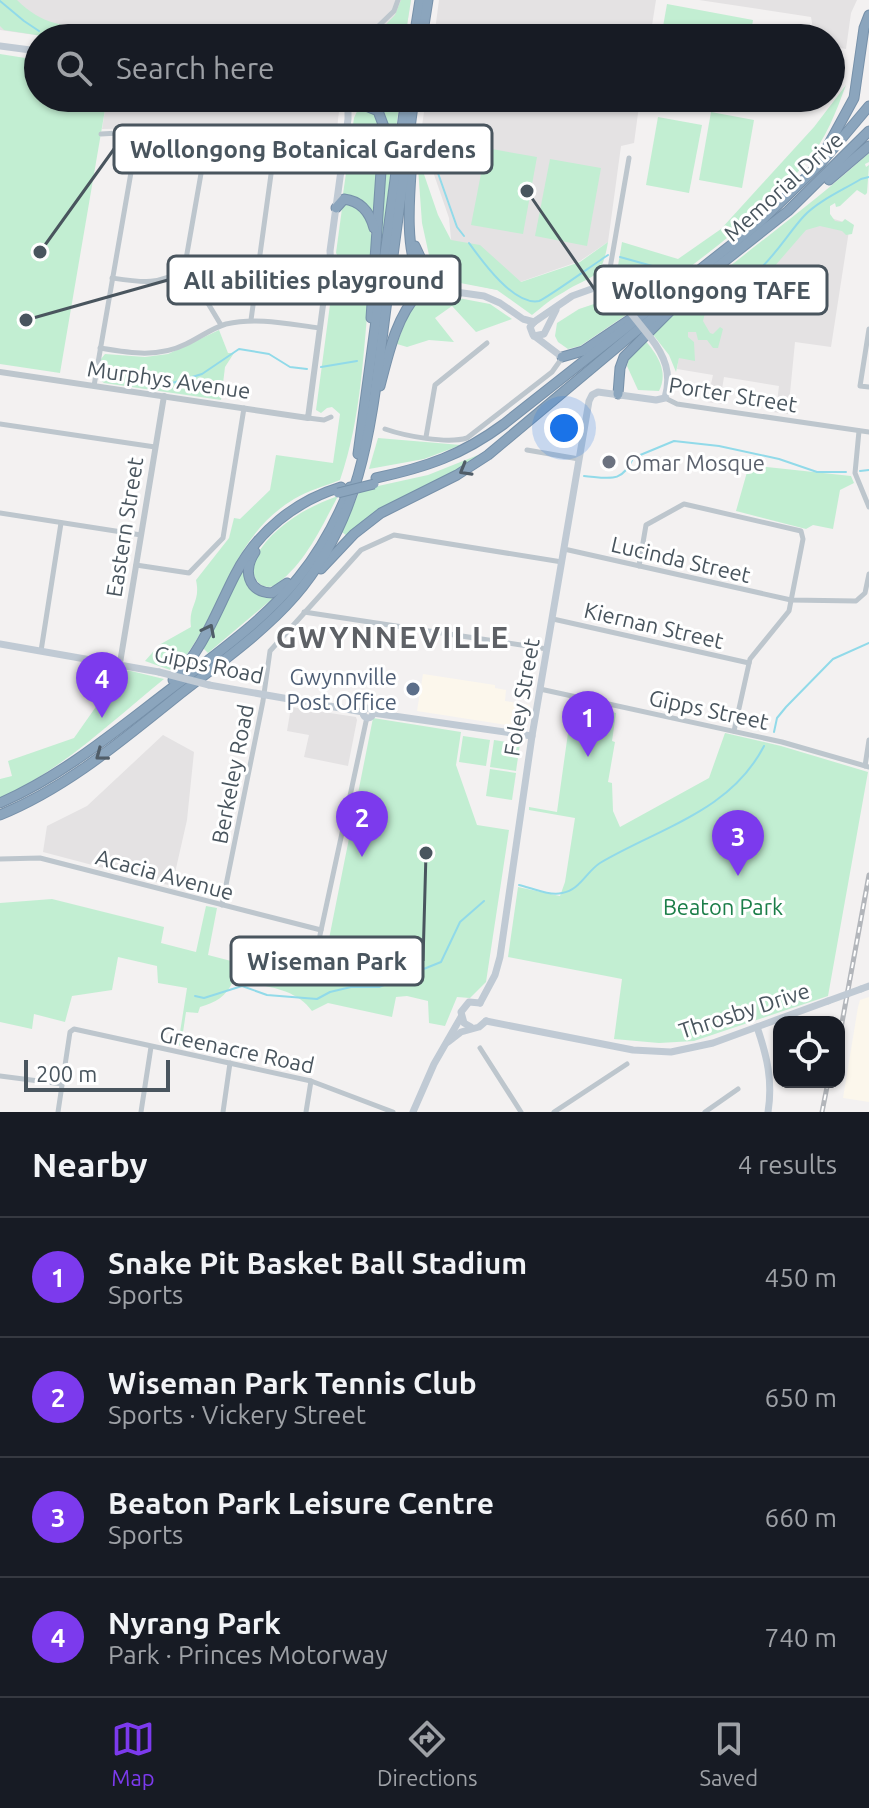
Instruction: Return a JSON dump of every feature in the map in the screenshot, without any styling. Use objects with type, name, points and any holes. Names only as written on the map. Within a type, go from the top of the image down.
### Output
[{"type":"highway","points":[[416,24],[420,0]]},
{"type":"highway","points":[[424,24],[428,0]]},
{"type":"highway","points":[[845,109],[859,25],[869,5]]},
{"type":"highway","points":[[800,185],[824,152],[855,93],[864,28],[869,15]]},
{"type":"highway","name":"Memorial Drive","points":[[685,289],[800,185],[869,106]]},
{"type":"highway","points":[[372,348],[383,122],[377,112]]},
{"type":"highway","points":[[343,490],[293,516],[265,540],[248,566],[249,580],[255,588],[272,593],[287,583],[319,542],[343,490],[359,453],[404,112]]},
{"type":"highway","points":[[368,438],[412,112]]},
{"type":"highway","points":[[414,112],[411,227],[423,281]]},
{"type":"highway","points":[[842,119],[844,112]]},
{"type":"highway","name":"Memorial Drive","points":[[566,382],[788,211],[869,131]]},
{"type":"highway","points":[[788,211],[869,146]]},
{"type":"highway","points":[[336,208],[347,199],[361,206],[371,217],[377,239]]},
{"type":"highway","points":[[562,357],[583,351],[685,289]]},
{"type":"highway","points":[[618,394],[624,357],[685,289]]},
{"type":"highway","points":[[294,597],[343,523],[353,496],[387,357],[417,293]]},
{"type":"highway","points":[[120,728],[173,680],[195,655],[239,568],[263,535],[300,505],[375,481],[435,469],[463,458],[566,382]]},
{"type":"highway","points":[[0,815],[72,778],[253,634],[367,523],[478,462],[566,382]]},
{"type":"highway","points":[[0,803],[62,771],[276,603],[328,536],[343,490]]},
{"type":"main road","points":[[0,40],[21,49]]},
{"type":"main road","points":[[0,46],[24,49]]},
{"type":"main road","points":[[335,282],[341,275],[335,268],[330,251],[349,112]]},
{"type":"main road","points":[[360,279],[335,268],[326,272],[325,277],[335,282],[360,279],[401,284],[423,281],[450,291],[488,298],[518,316],[542,323],[551,349]]},
{"type":"main road","points":[[533,335],[530,327],[534,322],[567,299],[597,287],[599,281],[608,280],[612,285],[610,292]]},
{"type":"main road","points":[[417,293],[410,285],[423,281]]},
{"type":"main road","points":[[417,293],[426,287],[423,281]]},
{"type":"main road","points":[[401,284],[417,293],[450,291]]},
{"type":"main road","points":[[597,287],[604,294],[610,292]]},
{"type":"main road","points":[[610,292],[622,302],[663,354],[667,367],[665,398]]},
{"type":"main road","points":[[533,335],[542,335],[552,315],[567,299]]},
{"type":"main road","points":[[518,316],[533,335],[562,357]]},
{"type":"main road","name":"Porter Street","points":[[592,395],[598,392],[656,400],[665,398]]},
{"type":"main road","name":"Foley Street","points":[[480,1003],[495,975],[499,958],[532,736],[592,395]]},
{"type":"main road","name":"Gipps Road","points":[[0,644],[120,663],[209,685],[368,714],[532,736]]},
{"type":"main road","name":"Throsby Drive","points":[[486,1021],[633,1050],[660,1052],[703,1046],[865,987]]},
{"type":"main road","points":[[413,1112],[466,1004],[473,1001],[480,1003],[487,1012],[486,1021],[479,1027],[471,1027],[461,1017]]},
{"type":"main road","points":[[446,1044],[471,1027]]},
{"type":"main road","points":[[757,1027],[765,1047],[770,1075],[768,1112]]},
{"type":"street","points":[[381,24],[394,11],[398,0]]},
{"type":"street","points":[[101,134],[209,128],[344,147]]},
{"type":"street","points":[[209,128],[186,269],[221,325]]},
{"type":"street","points":[[94,386],[138,132]]},
{"type":"street","points":[[251,320],[276,138]]},
{"type":"street","points":[[608,280],[629,158]]},
{"type":"street","points":[[112,278],[153,283],[164,281],[186,269]]},
{"type":"street","points":[[308,418],[323,305],[335,282]]},
{"type":"street","points":[[100,348],[138,354],[159,353],[182,346],[221,325],[251,320],[320,328]]},
{"type":"street","points":[[869,329],[860,386],[869,387]]},
{"type":"street","points":[[426,437],[435,385],[487,343]]},
{"type":"street","points":[[385,429],[397,434],[450,440],[467,438],[552,372],[562,357]]},
{"type":"street","name":"Murphys Avenue","points":[[0,372],[308,418],[324,420],[331,417]]},
{"type":"street","name":"Eastern Street","points":[[120,663],[164,396]]},
{"type":"street","name":"Porter Street","points":[[665,398],[677,404],[869,432]]},
{"type":"street","points":[[136,565],[189,573],[221,543],[244,408]]},
{"type":"street","points":[[0,424],[155,447]]},
{"type":"street","points":[[859,431],[855,473],[869,507]]},
{"type":"street","points":[[527,450],[579,459]]},
{"type":"street","points":[[639,566],[646,525],[684,504],[801,531],[803,539],[789,611],[756,649],[749,663],[734,731]]},
{"type":"street","points":[[0,513],[141,535]]},
{"type":"street","points":[[41,651],[61,523]]},
{"type":"street","name":"Berkeley Road","points":[[222,905],[270,651],[361,550],[394,535],[562,562]]},
{"type":"street","name":"Lucinda Street","points":[[564,549],[791,600],[856,601],[864,596],[869,574]]},
{"type":"street","points":[[304,612],[547,649]]},
{"type":"street","name":"Kiernan Street","points":[[553,619],[749,663]]},
{"type":"street","name":"Gipps Street","points":[[540,689],[782,742],[867,766]]},
{"type":"street","points":[[315,977],[321,930],[368,714]]},
{"type":"street","points":[[867,766],[869,740]]},
{"type":"street","name":"Acacia Avenue","points":[[0,859],[40,858],[321,930]]},
{"type":"street","name":"Greenacre Road","points":[[62,1084],[71,1030],[311,1081],[393,1112]]},
{"type":"street","points":[[141,1112],[151,1047]]},
{"type":"street","points":[[480,1048],[521,1112]]},
{"type":"street","points":[[223,1112],[230,1063]]},
{"type":"street","points":[[554,1112],[627,1064]]},
{"type":"street","points":[[0,1076],[62,1084],[58,1112]]},
{"type":"street","points":[[306,1112],[311,1081]]},
{"type":"street","points":[[705,1112],[738,1089]]},
{"type":"shaded area","points":[[0,0],[411,0],[407,24],[24,24],[24,33],[0,30]]},
{"type":"shaded area","points":[[439,0],[656,0],[652,24],[436,24]]},
{"type":"shaded area","points":[[699,0],[857,0],[851,13],[846,49],[845,24],[812,24],[811,17]]},
{"type":"shaded area","points":[[105,112],[339,112],[336,138],[332,137],[331,143],[208,127],[102,129]]},
{"type":"shaded area","points":[[424,112],[638,112],[634,143],[621,146],[608,242],[580,261],[497,290],[455,281],[449,218],[430,163],[419,147]]},
{"type":"shaded area","points":[[815,213],[850,224],[831,347],[795,342],[788,414],[773,412],[776,410],[779,386],[724,377],[722,404],[707,402],[713,375],[677,369],[682,336],[694,304]]},
{"type":"shaded area","points":[[423,674],[495,685],[495,688],[506,690],[505,701],[530,705],[527,722],[520,727],[417,711]]},
{"type":"shaded area","points":[[291,707],[356,717],[348,766],[304,757],[309,735],[287,731]]},
{"type":"shaded area","points":[[163,735],[194,752],[187,820],[172,886],[43,852],[47,826],[87,806]]},
{"type":"shaded area","points":[[869,997],[869,1102],[843,1098],[860,1000]]},
{"type":"green space","points":[[0,0],[17,0],[35,15],[61,24],[24,24],[24,33],[4,30],[0,26]]},
{"type":"green space","points":[[401,0],[411,0],[407,24],[386,24],[395,15]]},
{"type":"green space","points":[[667,4],[753,20],[752,24],[663,24]]},
{"type":"green space","points":[[0,54],[24,58],[24,112],[105,112],[60,373],[0,364]]},
{"type":"green space","points":[[357,112],[372,112],[376,114],[380,127],[375,216],[355,199],[343,194]]},
{"type":"green space","points":[[383,112],[398,112],[382,241],[378,240],[387,121]]},
{"type":"green space","points":[[711,112],[754,120],[742,188],[699,180]]},
{"type":"green space","points":[[825,112],[835,112],[820,144],[770,201],[635,309],[619,284],[622,242],[678,259],[721,229]]},
{"type":"green space","points":[[658,117],[702,125],[689,193],[646,185]]},
{"type":"green space","points":[[486,148],[537,157],[523,234],[471,225]]},
{"type":"green space","points":[[869,153],[869,162],[865,164],[866,167],[869,165],[867,193],[865,195],[857,190],[840,206],[836,207],[835,203],[830,206],[830,214],[835,221],[845,219],[854,225],[852,234],[846,235],[842,231],[820,226],[806,230],[767,275],[763,283],[767,297],[765,301],[752,306],[712,303],[706,309],[703,321],[710,333],[713,334],[720,327],[723,329],[718,348],[713,348],[707,340],[698,340],[696,332],[688,332],[688,337],[694,342],[695,361],[679,358],[676,372],[669,355],[651,332]]},
{"type":"green space","points":[[417,154],[438,215],[451,240],[480,245],[521,282],[580,262],[608,242],[599,270],[532,315],[497,290],[434,278],[422,223]]},
{"type":"green space","points":[[550,159],[601,168],[587,246],[535,236]]},
{"type":"green space","points":[[343,201],[362,210],[373,239],[370,275],[344,267],[336,253]]},
{"type":"green space","points":[[342,284],[370,285],[357,408],[340,480],[294,499],[271,516],[253,536],[204,627],[173,671],[145,661],[159,645],[191,627],[197,594],[196,580],[229,538],[234,518],[240,519],[270,490],[276,455],[333,463],[340,414],[332,407],[321,413],[316,410],[331,297]]},
{"type":"green space","points":[[432,293],[490,304],[512,319],[476,332],[452,306],[435,318],[454,342],[429,340],[407,347],[397,344],[413,308]]},
{"type":"green space","points":[[609,299],[615,301],[626,315],[580,346],[568,349],[558,342],[555,336],[557,323],[579,309]]},
{"type":"green space","points":[[219,330],[228,353],[234,353],[225,367],[221,400],[100,380],[101,359],[105,354],[145,357],[168,354]]},
{"type":"green space","points":[[643,338],[662,370],[659,391],[638,390],[627,366],[631,351]]},
{"type":"green space","points":[[378,438],[461,445],[424,459],[369,469]]},
{"type":"green space","points":[[478,455],[461,470],[380,510],[347,536],[342,532],[360,490],[428,475]]},
{"type":"green space","points":[[749,465],[851,476],[854,483],[840,490],[833,529],[813,525],[806,529],[736,511]]},
{"type":"green space","points":[[338,496],[297,565],[278,583],[267,587],[262,585],[255,576],[253,564],[262,547],[280,528],[302,512]]},
{"type":"green space","points":[[244,566],[247,586],[261,594],[278,594],[208,653],[203,648]]},
{"type":"green space","points":[[108,669],[164,679],[65,759],[23,787],[0,798],[0,779],[12,776],[8,761],[74,738],[100,701]]},
{"type":"green space","name":"Beaton Park","points":[[604,710],[616,713],[608,782],[612,783],[613,811],[620,827],[709,778],[725,733],[868,772],[828,996],[694,1041],[659,1043],[614,1039],[622,979],[508,957],[518,887],[560,896],[575,818],[529,810],[529,807],[557,812],[568,733],[600,737]]},
{"type":"green space","points":[[373,718],[461,732],[456,765],[477,825],[509,830],[486,982],[470,998],[457,997],[445,1026],[429,1023],[428,1001],[407,996],[396,997],[392,1017],[328,1003],[312,1011],[296,996],[286,992],[233,981],[224,995],[200,1007],[198,1013],[186,1012],[181,1046],[178,1045],[187,988],[158,983],[157,966],[118,957],[112,990],[72,996],[65,1022],[34,1014],[32,1029],[0,1022],[0,903],[52,899],[164,927],[161,943],[196,952],[206,906],[217,908],[208,955],[320,984]]},
{"type":"green space","points":[[463,736],[490,740],[486,766],[459,762]]},
{"type":"green space","points":[[494,740],[520,744],[516,771],[490,767]]},
{"type":"green space","points":[[490,769],[516,773],[512,800],[486,796]]},
{"type":"waterway","points":[[0,1],[28,24]]},
{"type":"waterway","points":[[353,134],[378,137]]},
{"type":"waterway","points":[[388,138],[394,139]]},
{"type":"waterway","points":[[418,141],[433,159],[457,227],[464,236]]},
{"type":"waterway","points":[[709,285],[740,283],[752,275],[810,211],[869,177]]},
{"type":"waterway","points":[[469,243],[509,290],[529,301],[544,299],[608,255]]},
{"type":"waterway","points":[[620,257],[681,274]]},
{"type":"waterway","points":[[169,384],[202,374],[239,349],[269,354],[290,367],[307,369]]},
{"type":"waterway","points":[[321,367],[357,361]]},
{"type":"waterway","points":[[584,476],[614,478],[624,472],[633,458],[674,441],[719,446],[779,459],[817,472],[846,472]]},
{"type":"waterway","points":[[860,471],[869,470]]},
{"type":"waterway","points":[[774,732],[777,718],[833,659],[869,643]]},
{"type":"waterway","points":[[519,885],[552,893],[574,888],[600,863],[713,803],[750,769],[764,746]]},
{"type":"waterway","points":[[195,996],[204,998],[242,986],[267,995],[317,999],[351,987],[379,987],[441,962],[460,922],[484,901]]},
{"type":"railway","points":[[843,1016],[869,875]]},
{"type":"railway","points":[[822,1112],[827,1088]]},
{"type":"place","name":"Wollongong TAFE","points":[[527,191]]},
{"type":"place","name":"Wollongong Botanical Gardens","points":[[40,252]]},
{"type":"place","name":"All abilities playground","points":[[26,320]]},
{"type":"place","name":"Omar Mosque","points":[[609,462]]},
{"type":"place","name":"Gwynnville Post Office","points":[[413,689]]},
{"type":"place","name":"Nyrang Park","points":[[102,718]]},
{"type":"place","name":"Snake Pit Basket Ball Stadium","points":[[588,757]]},
{"type":"place","name":"Wiseman Park","points":[[426,853]]},
{"type":"place","name":"Wiseman Park Tennis Club","points":[[362,857]]},
{"type":"place","name":"Beaton Park Leisure Centre","points":[[738,876]]},
{"type":"district","name":"GWYNNEVILLE","points":[[393,637]]}]
